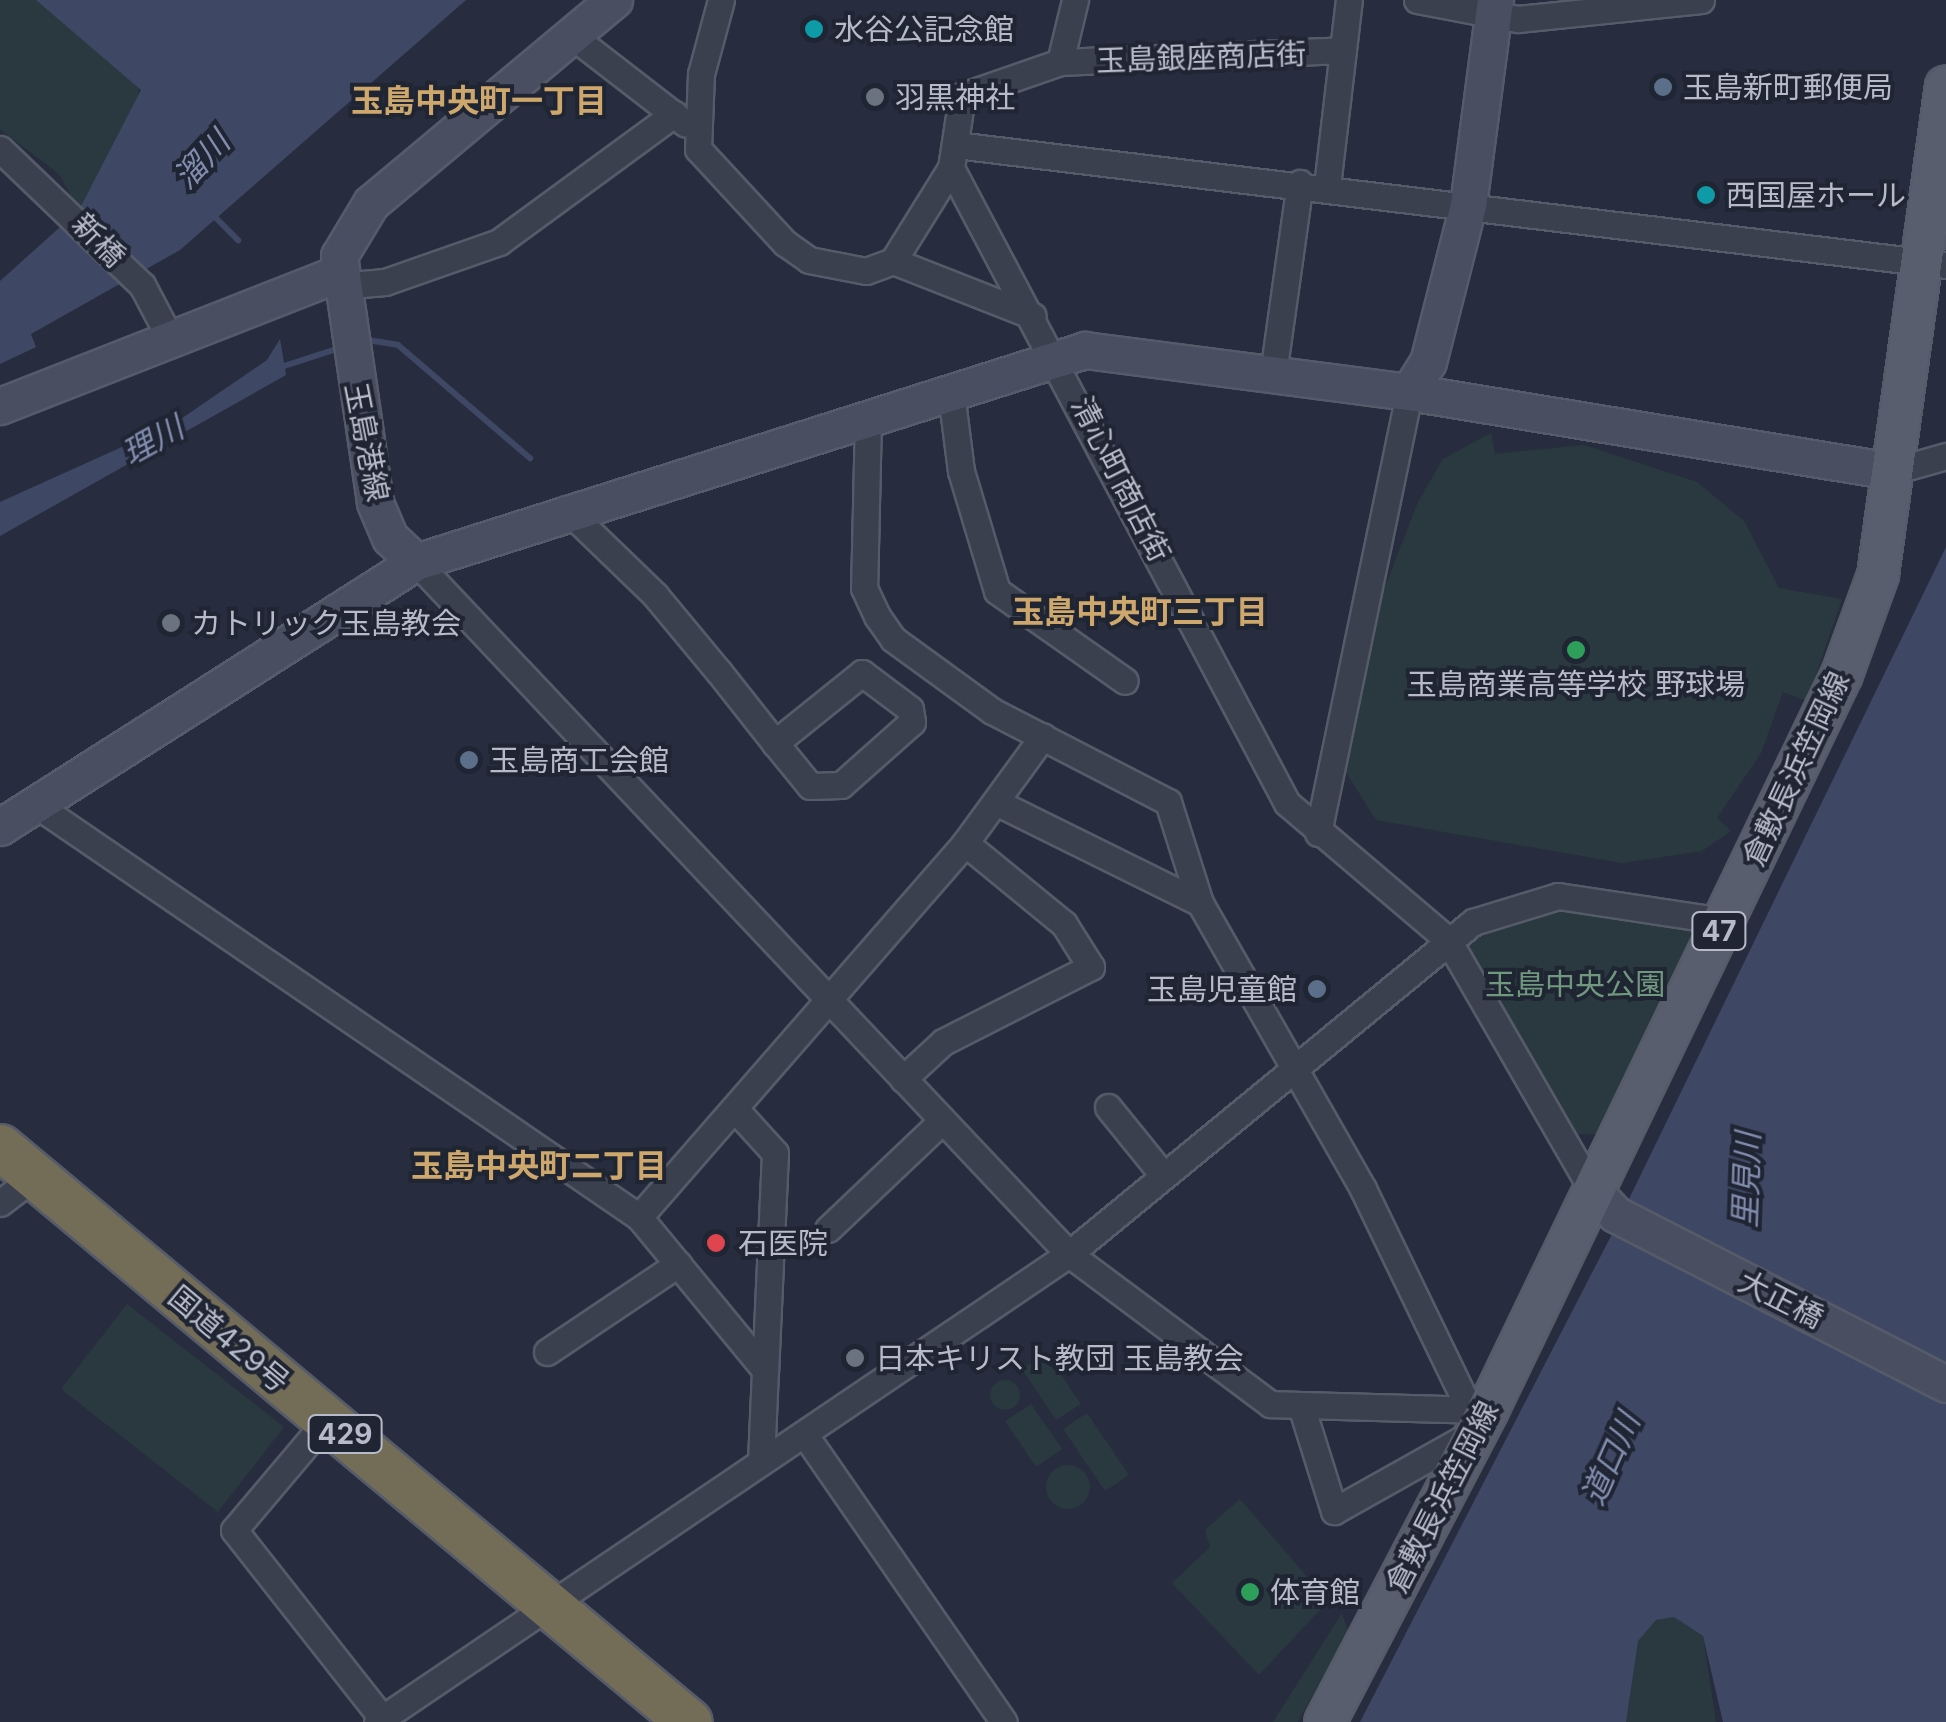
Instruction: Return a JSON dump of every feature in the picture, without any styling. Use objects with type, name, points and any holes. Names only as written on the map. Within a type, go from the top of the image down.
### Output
[{"type":"highway","name":"国道429号","points":[[0,1147],[17,1190],[327,1420],[550,1601],[679,1718]]},
{"type":"main road","name":"倉敷長浜笠岡線","points":[[1325,1722],[1479,1417],[1604,1202],[1724,921],[1842,674],[1878,575],[1928,467],[1932,264],[1946,87]]},
{"type":"street","name":"玉島港線","points":[[416,562],[390,538],[376,502],[337,280],[349,231],[371,203],[614,0]]},
{"type":"street","points":[[0,406],[337,280],[385,282],[498,242],[684,122],[721,0]]},
{"type":"street","name":"玉島銀座商店街","points":[[1060,62],[1075,0]]},
{"type":"street","points":[[1326,186],[1349,0]]},
{"type":"street","points":[[1417,0],[1494,8],[1701,0]]},
{"type":"street","points":[[1318,833],[1410,392],[1428,362],[1468,205],[1494,8]]},
{"type":"street","points":[[572,35],[684,122],[712,171],[809,260],[866,271],[892,262],[1033,316]]},
{"type":"street","name":"玉島銀座商店街","points":[[954,156],[962,96],[1060,62],[1343,50]]},
{"type":"street","name":"新橋","points":[[0,148],[56,194],[142,285],[172,342]]},
{"type":"street","points":[[892,262],[954,156],[1300,183],[1932,264]]},
{"type":"street","name":"清心町商店街","points":[[954,156],[1287,803],[1448,940]]},
{"type":"street","points":[[1272,374],[1300,183]]},
{"type":"street","points":[[0,827],[416,562],[566,509],[950,393],[1065,371],[1100,348],[1928,467]]},
{"type":"street","points":[[950,393],[961,471],[997,592],[1125,681]]},
{"type":"street","points":[[868,418],[864,588],[878,616],[940,677],[1168,802],[1200,904],[1294,1065],[1479,1417]]},
{"type":"street","points":[[566,509],[654,595],[810,786],[828,790],[912,722],[910,709],[862,673],[775,743]]},
{"type":"street","points":[[416,562],[1069,1254],[1245,1390],[1303,1412],[1479,1417]]},
{"type":"street","points":[[639,1218],[965,843],[998,803],[1042,736]]},
{"type":"street","points":[[998,803],[1200,904]]},
{"type":"street","points":[[35,804],[639,1218],[765,1370]]},
{"type":"street","points":[[904,1078],[943,1042],[1091,967],[1064,924],[965,843]]},
{"type":"street","points":[[327,1420],[234,1530],[380,1720],[550,1601],[806,1435],[1069,1254],[1448,940],[1504,908],[1558,896],[1724,921]]},
{"type":"street","points":[[1448,940],[1604,1202]]},
{"type":"street","points":[[1108,1108],[1163,1175]]},
{"type":"street","points":[[734,1109],[775,1153],[761,1461]]},
{"type":"street","points":[[828,1230],[942,1121]]},
{"type":"street","name":"大正橋","points":[[1604,1202],[1946,1384]]},
{"type":"street","points":[[546,1352],[678,1264]]},
{"type":"street","points":[[1303,1412],[1334,1511],[1479,1417]]},
{"type":"street","points":[[806,1435],[1004,1722]]},
{"type":"green space","points":[[0,0],[36,0],[138,81],[139,99],[79,210],[59,174],[0,129]]},
{"type":"green space","name":"玉島商業高等学校 野球場","points":[[1491,433],[1495,454],[1584,445],[1697,482],[1744,521],[1779,588],[1842,599],[1807,701],[1783,692],[1761,753],[1717,818],[1731,831],[1702,851],[1622,863],[1376,820],[1344,769],[1372,620],[1418,502],[1443,459]]},
{"type":"green space","name":"玉島中央公園","points":[[1530,898],[1706,916],[1601,1134],[1560,1134],[1448,940]]},
{"type":"green space","points":[[127,1304],[284,1427],[218,1512],[61,1389]]},
{"type":"green space","points":[[1046,1353],[1081,1404],[1056,1420],[1022,1369]]},
{"type":"green space","points":[[1005,1380],[1016,1384],[1020,1395],[1016,1406],[1005,1410],[994,1406],[990,1395],[994,1384]]},
{"type":"green space","points":[[1031,1404],[1062,1449],[1036,1467],[1005,1421]]},
{"type":"green space","points":[[1087,1413],[1129,1475],[1105,1491],[1063,1429]]},
{"type":"green space","points":[[1068,1465],[1083,1472],[1090,1487],[1083,1502],[1068,1509],[1053,1502],[1046,1487],[1053,1472]]},
{"type":"green space","name":"体育館","points":[[1240,1499],[1328,1601],[1259,1675],[1172,1583],[1210,1547],[1205,1530]]},
{"type":"green space","points":[[1342,1613],[1348,1631],[1298,1722],[1273,1722]]},
{"type":"green space","points":[[1674,1617],[1703,1636],[1716,1722],[1626,1722],[1637,1641],[1656,1620]]},
{"type":"water","name":"溜川","points":[[36,0],[466,0],[180,250],[31,334],[36,347],[0,364],[0,281],[79,210],[141,90]]},
{"type":"water","name":"理川","points":[[280,339],[286,375],[0,536],[0,502],[175,423],[267,360]]},
{"type":"water","points":[[1946,547],[1946,1722],[1723,1722],[1703,1636],[1674,1617],[1656,1620],[1638,1641],[1626,1722],[1360,1722],[1611,1236]]},
{"type":"waterway","points":[[210,212],[238,240]]},
{"type":"waterway","points":[[361,339],[398,345],[530,458]]},
{"type":"waterway","points":[[281,367],[340,348]]},
{"type":"place","name":"水谷公記念館","points":[[814,29]]},
{"type":"place","name":"玉島新町郵便局","points":[[1663,87]]},
{"type":"place","name":"羽黒神社","points":[[875,97]]},
{"type":"place","name":"西国屋ホール","points":[[1706,195]]},
{"type":"place","name":"カトリック玉島教会","points":[[171,623]]},
{"type":"place","name":"玉島商業高等学校 野球場","points":[[1576,650]]},
{"type":"place","name":"玉島商工会館","points":[[469,760]]},
{"type":"place","name":"玉島児童館","points":[[1317,989]]},
{"type":"place","name":"石医院","points":[[716,1243]]},
{"type":"place","name":"日本キリスト教団 玉島教会","points":[[855,1358]]},
{"type":"place","name":"体育館","points":[[1250,1592]]},
{"type":"district","name":"玉島中央町一丁目","points":[[479,101]]},
{"type":"district","name":"玉島中央町三丁目","points":[[1140,612]]},
{"type":"district","name":"玉島中央町二丁目","points":[[539,1166]]},
{"type":"water label","name":"里見川","points":[[1747,1180]]},
{"type":"water label","name":"道口川","points":[[1611,1459]]}]
